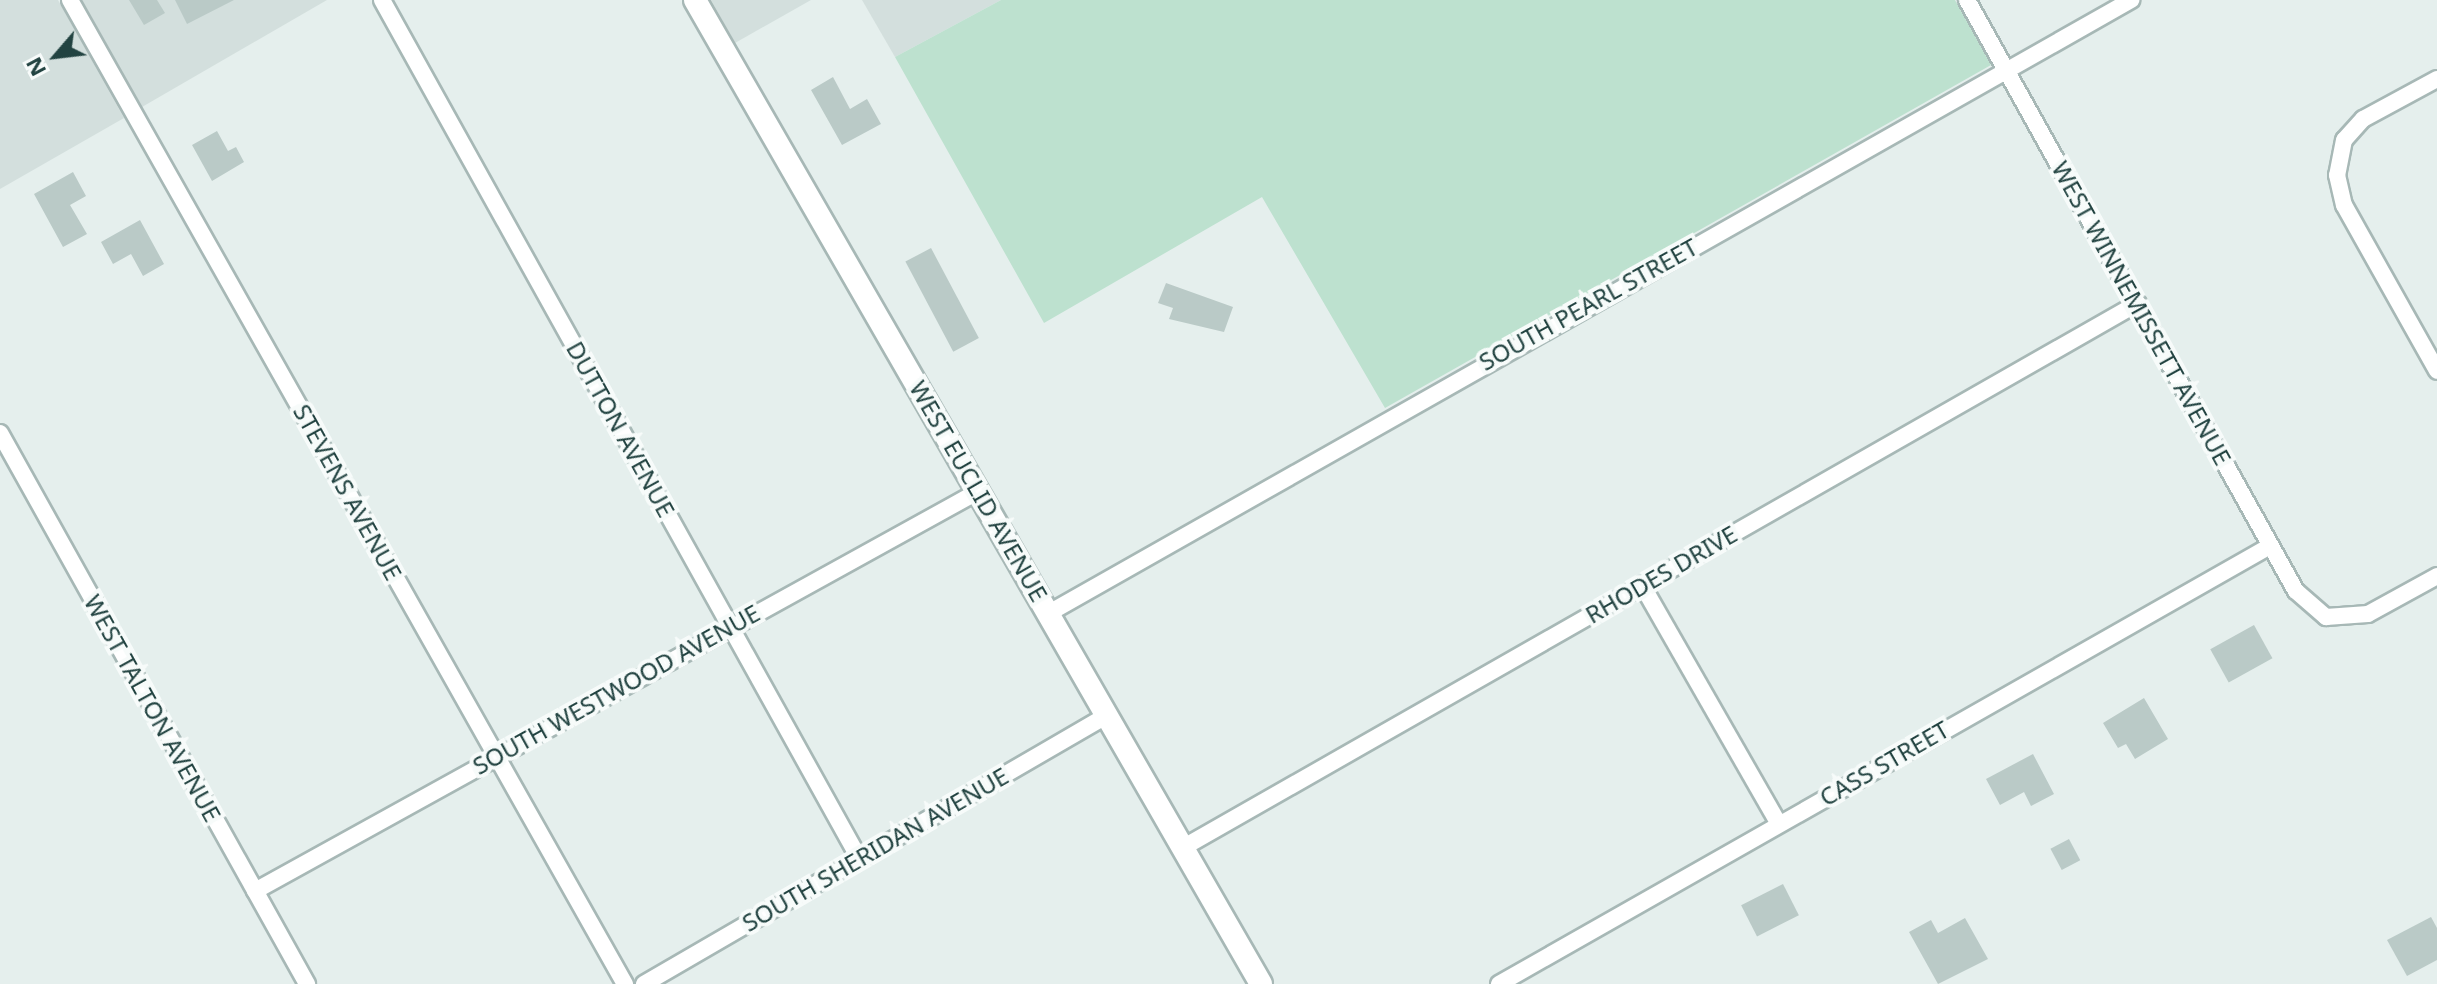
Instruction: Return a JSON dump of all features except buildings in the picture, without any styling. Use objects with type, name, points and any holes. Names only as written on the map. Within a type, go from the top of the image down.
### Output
[{"type":"street","name":"STEVENS AVENUE","points":[[70,0],[625,984]]},
{"type":"street","name":"DUTTON AVENUE","points":[[382,0],[859,858]]},
{"type":"street","name":"WEST EUCLID AVENUE","points":[[695,0],[1261,984]]},
{"type":"street","name":"WEST WINNEMISSETT AVENUE","points":[[1967,0],[2296,591],[2326,617],[2368,614],[2437,576]]},
{"type":"street","name":"SOUTH PEARL STREET","points":[[1049,613],[2005,68],[2131,0]]},
{"type":"street","points":[[2437,79],[2363,119],[2344,140],[2337,175],[2344,205],[2437,371]]},
{"type":"street","name":"RHODES DRIVE","points":[[1184,847],[2138,303]]},
{"type":"street","name":"WEST TALTON AVENUE","points":[[0,433],[307,984]]},
{"type":"street","name":"SOUTH WESTWOOD AVENUE","points":[[255,891],[496,754],[979,491]]},
{"type":"street","name":"CASS STREET","points":[[1499,984],[2270,546]]},
{"type":"street","points":[[1642,585],[1779,824]]},
{"type":"street","name":"SOUTH SHERIDAN AVENUE","points":[[644,984],[1106,716]]},
{"type":"shaded area","points":[[0,0],[58,0],[124,118],[0,189]]},
{"type":"shaded area","points":[[82,0],[327,0],[142,107]]},
{"type":"shaded area","points":[[711,0],[811,0],[735,43]]},
{"type":"shaded area","points":[[862,0],[1001,0],[895,57]]},
{"type":"green space","points":[[1001,0],[1955,0],[1991,65],[1385,408],[1262,197],[1044,323],[895,57]]}]
